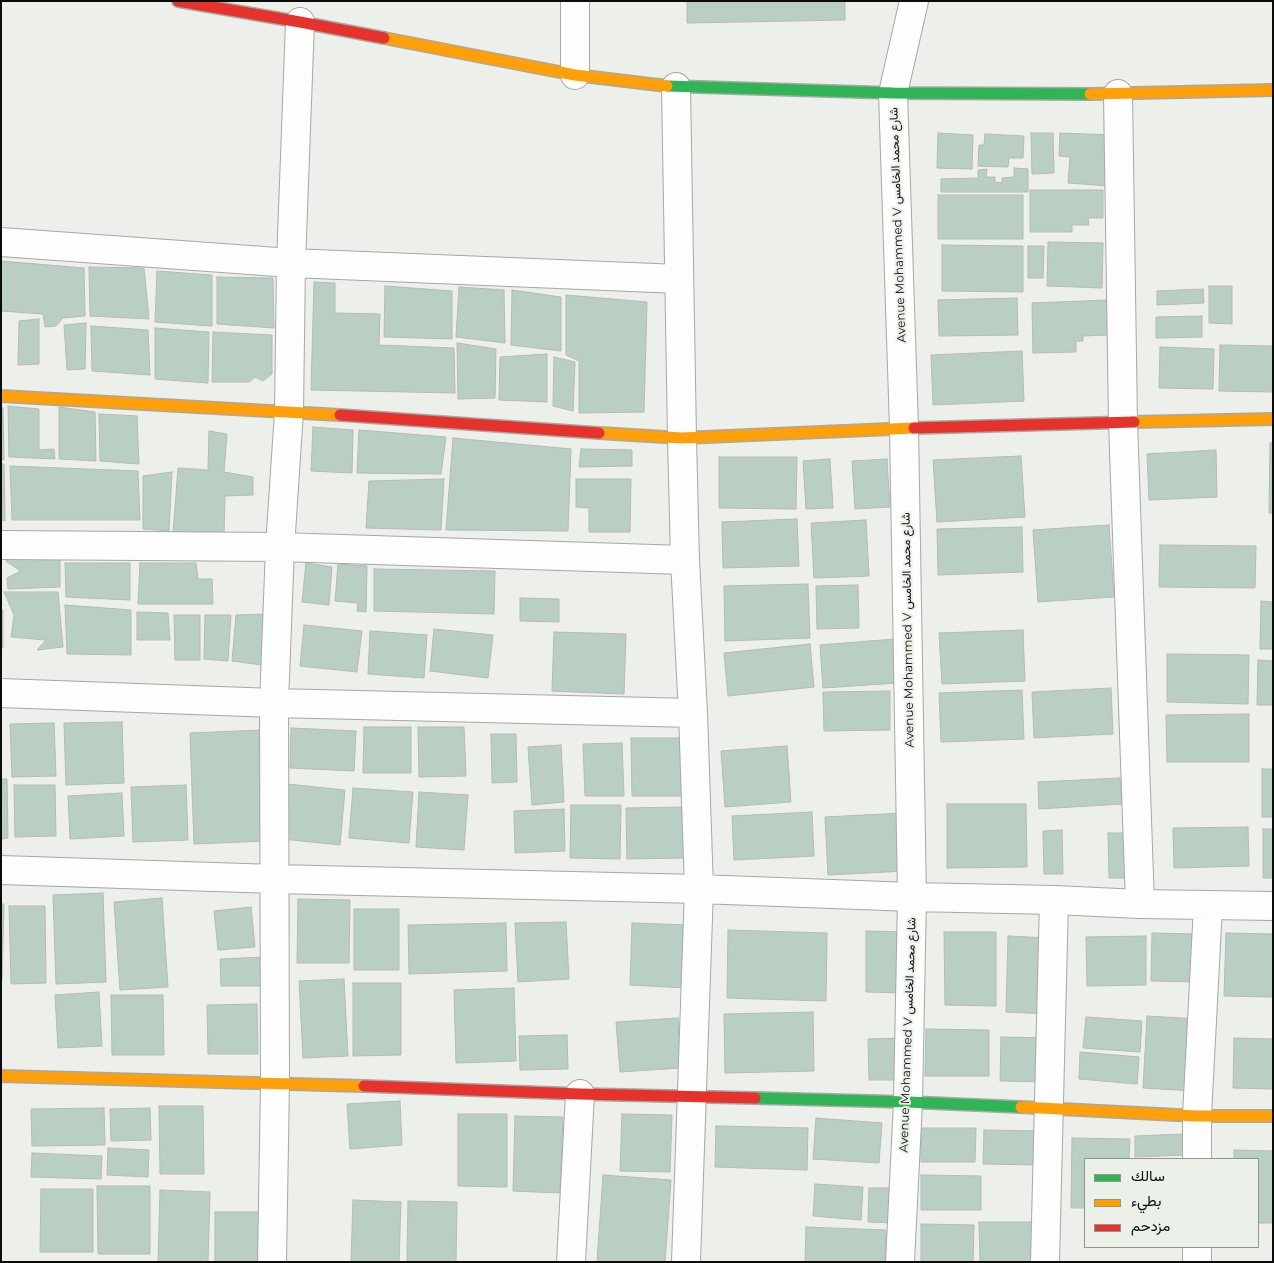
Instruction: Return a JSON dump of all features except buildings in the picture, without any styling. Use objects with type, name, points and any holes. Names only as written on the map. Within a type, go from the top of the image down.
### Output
[{"type":"street","points":[[178,1],[300,22],[575,75],[676,87],[893,93],[1118,94],[1273,90]]},
{"type":"street","points":[[575,1],[575,75]]},
{"type":"street","name":"Avenue Mohammed V شارع محمد الخامس","points":[[900,1262],[908,1102],[912,897],[904,428],[893,93],[914,1]]},
{"type":"street","points":[[272,1262],[275,1083],[274,703],[280,547],[289,412],[291,263],[300,22]]},
{"type":"street","points":[[676,87],[685,560],[700,890],[686,1262]]},
{"type":"street","points":[[1118,94],[1123,422],[1140,904]]},
{"type":"street","points":[[1,242],[291,263],[679,279]]},
{"type":"street","points":[[1,396],[289,412],[682,438],[904,428],[1273,419]]},
{"type":"street","points":[[1,545],[280,547],[685,560]]},
{"type":"street","points":[[1,693],[274,703],[693,713]]},
{"type":"street","points":[[1,870],[1208,906],[1273,906]]},
{"type":"street","points":[[1045,1262],[1054,900]]},
{"type":"street","points":[[1197,1158],[1197,1116],[1208,906]]},
{"type":"street","points":[[1,1076],[908,1102],[1197,1116],[1273,1116]]},
{"type":"street","points":[[571,1262],[580,1094]]},
{"type":"street","points":[[1197,1248],[1197,1262]]},
{"type":"traffic: fast","points":[[667,86],[893,93],[1090,94]]},
{"type":"traffic: fast","points":[[755,1098],[1021,1107]]},
{"type":"traffic: slow","points":[[384,38],[575,75],[667,86]]},
{"type":"traffic: slow","points":[[1090,94],[1273,90]]},
{"type":"traffic: slow","points":[[1,396],[340,415]]},
{"type":"traffic: slow","points":[[1134,422],[1273,419]]},
{"type":"traffic: slow","points":[[599,433],[682,438],[914,428]]},
{"type":"traffic: slow","points":[[1,1076],[364,1086]]},
{"type":"traffic: slow","points":[[1021,1107],[1197,1116],[1273,1116]]},
{"type":"traffic: jam","points":[[178,1],[384,38]]},
{"type":"traffic: jam","points":[[340,415],[599,433]]},
{"type":"traffic: jam","points":[[914,428],[1134,422]]},
{"type":"traffic: jam","points":[[364,1086],[755,1098]]}]
